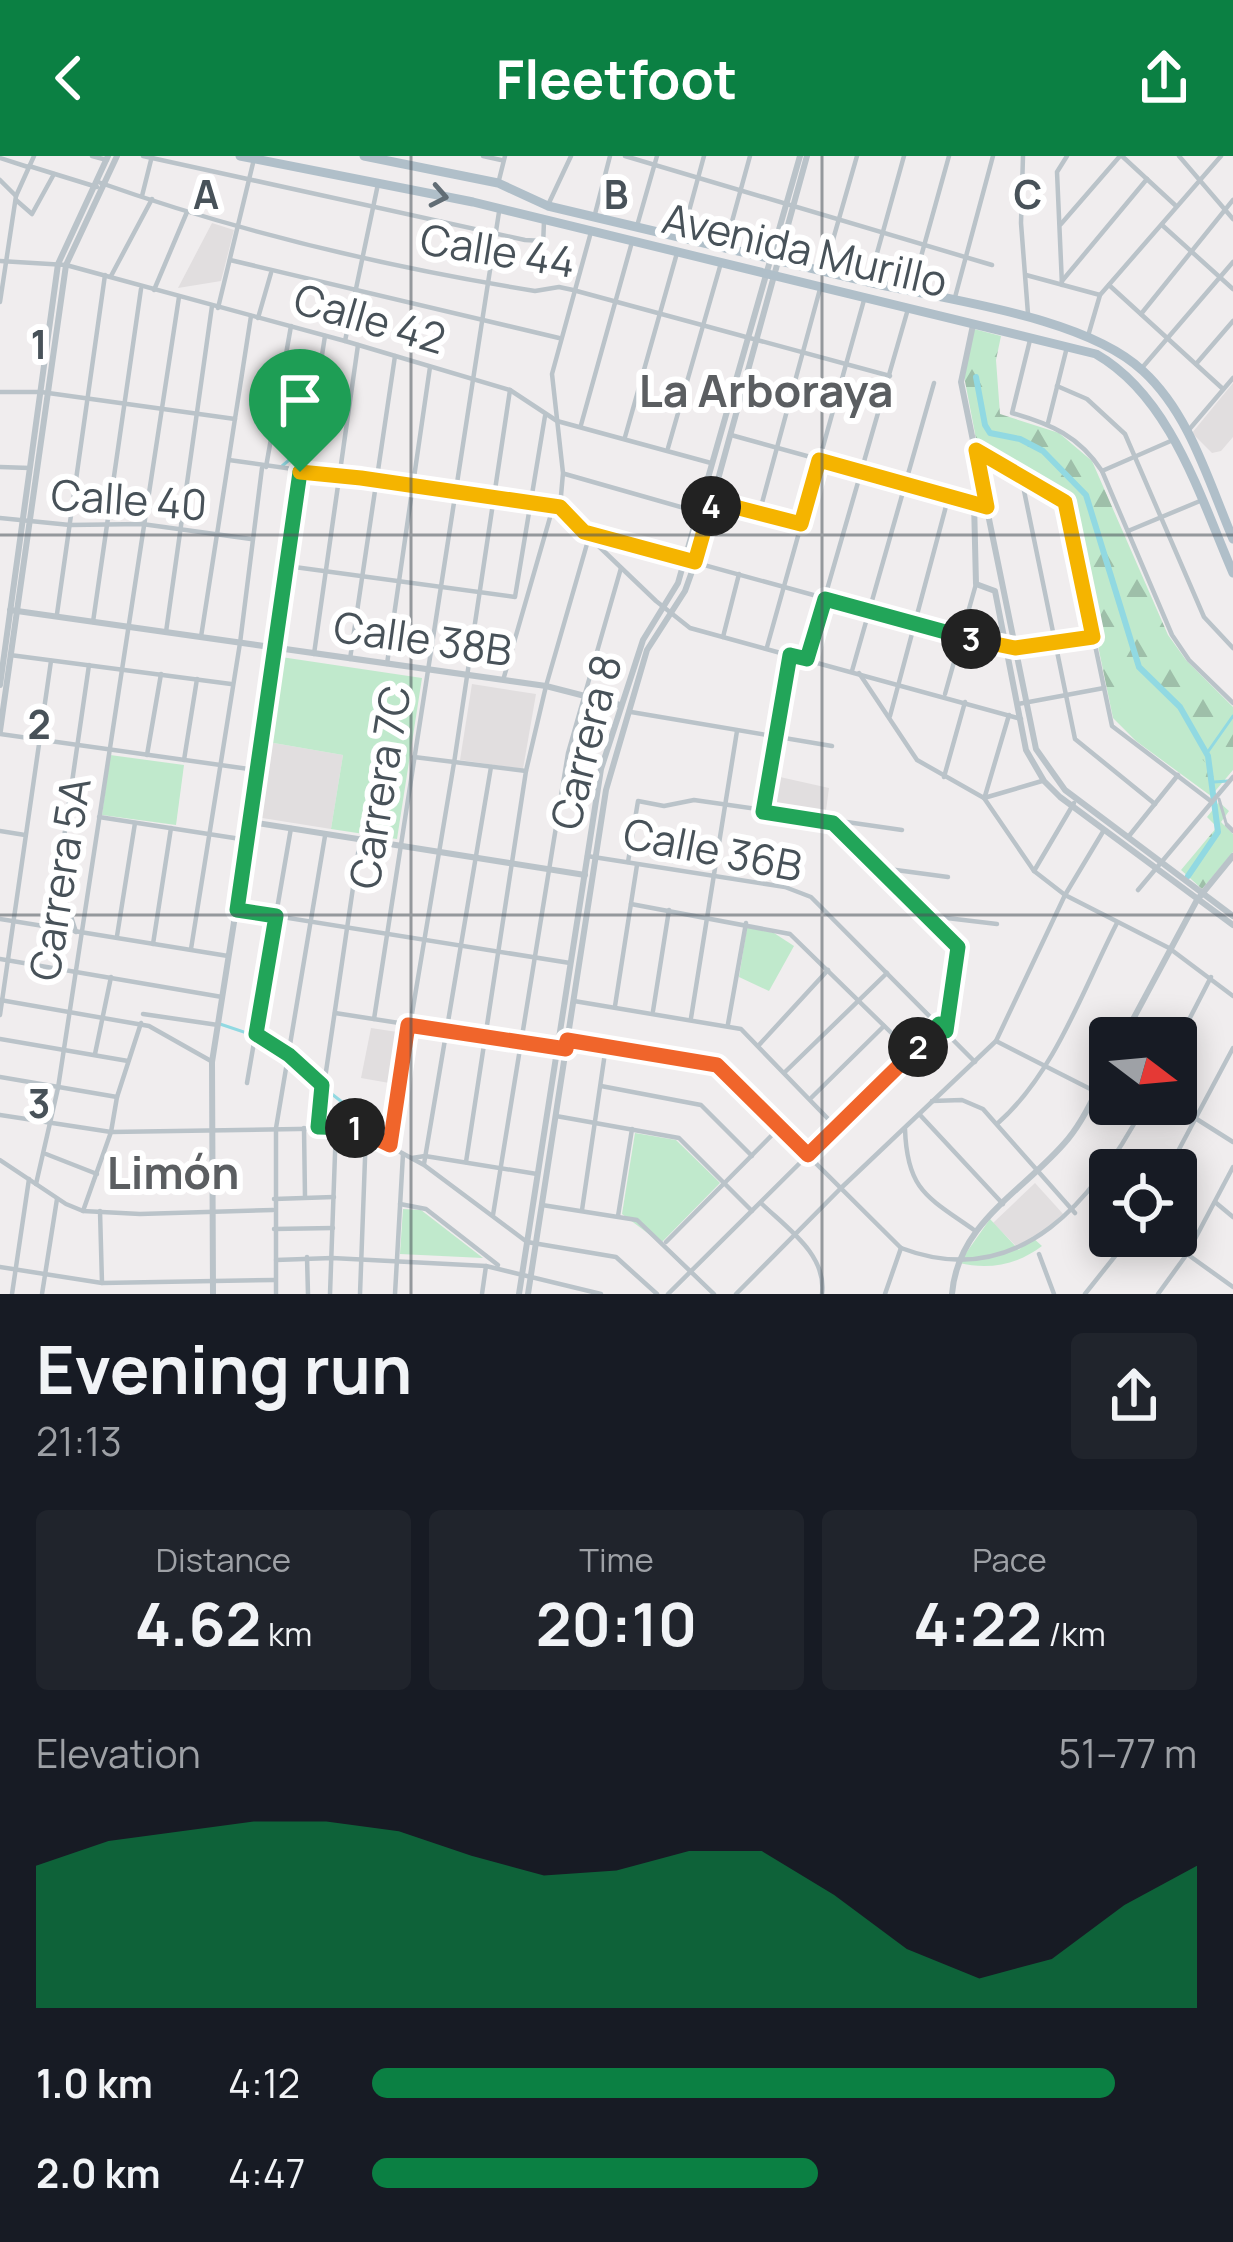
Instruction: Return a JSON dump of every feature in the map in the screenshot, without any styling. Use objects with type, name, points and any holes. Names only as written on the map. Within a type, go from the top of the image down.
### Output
[{"type":"main road","name":"Avenida Murillo","points":[[240,156],[500,209],[1096,354],[1133,380],[1157,409],[1233,573]]},
{"type":"main road","name":"Avenida Murillo","points":[[364,156],[498,183],[548,206],[1088,336],[1141,369],[1168,401],[1187,432],[1233,539]]},
{"type":"street","points":[[0,302],[16,198],[34,156]]},
{"type":"street","points":[[92,156],[111,158],[62,264],[0,732],[258,770]]},
{"type":"street","points":[[143,156],[544,241]]},
{"type":"street","points":[[483,156],[504,158],[498,183]]},
{"type":"street","points":[[548,206],[571,156]]},
{"type":"street","points":[[594,217],[610,156]]},
{"type":"street","points":[[625,156],[992,265]]},
{"type":"street","points":[[637,226],[657,156]]},
{"type":"street","points":[[682,237],[704,156]]},
{"type":"street","points":[[725,247],[750,156]]},
{"type":"street","name":"Carrera 8","points":[[532,1243],[542,1205],[570,963],[602,769],[643,640],[685,591],[695,562],[804,156]]},
{"type":"street","points":[[824,271],[856,156]]},
{"type":"street","points":[[869,282],[904,156]]},
{"type":"street","points":[[912,292],[949,156]]},
{"type":"street","points":[[954,302],[993,156]]},
{"type":"street","points":[[1023,156],[1020,177],[1028,320]]},
{"type":"street","points":[[1062,283],[1057,172],[1067,156]]},
{"type":"street","points":[[1059,226],[1121,156],[1176,207]]},
{"type":"street","points":[[1179,156],[1233,219]]},
{"type":"street","points":[[1088,336],[1100,295],[1221,156]]},
{"type":"street","points":[[142,196],[152,157]]},
{"type":"street","name":"Calle 44","points":[[0,158],[362,258],[545,292],[555,287],[573,290],[890,376]]},
{"type":"street","points":[[166,632],[215,307],[254,159]]},
{"type":"street","points":[[0,180],[32,214],[54,174]]},
{"type":"street","points":[[1062,283],[1148,178]]},
{"type":"street","points":[[345,341],[378,184]]},
{"type":"street","points":[[56,616],[108,276],[152,199]]},
{"type":"street","points":[[1142,314],[1233,200]]},
{"type":"street","name":"Carrera 7C","points":[[374,1018],[500,209]]},
{"type":"street","points":[[154,290],[188,210]]},
{"type":"street","points":[[542,272],[544,221]]},
{"type":"street","points":[[1162,225],[1233,289]]},
{"type":"street","points":[[503,679],[551,514],[560,507],[563,473],[551,374],[591,232]]},
{"type":"street","points":[[580,425],[632,242]]},
{"type":"street","points":[[626,437],[677,253]]},
{"type":"street","points":[[230,260],[559,338]]},
{"type":"street","name":"Calle 42","points":[[3,261],[62,264],[345,341],[510,390],[557,421],[668,448],[712,464]]},
{"type":"street","points":[[1141,369],[1233,262]]},
{"type":"street","points":[[668,448],[721,263]]},
{"type":"street","points":[[201,637],[254,317],[271,272]]},
{"type":"street","points":[[1026,275],[1100,295]]},
{"type":"street","points":[[1109,285],[1223,389]]},
{"type":"street","points":[[93,622],[141,286]]},
{"type":"street","points":[[759,514],[820,289]]},
{"type":"street","name":"Carrera 5A","points":[[36,1184],[58,1088],[78,932],[178,298]]},
{"type":"street","points":[[766,648],[864,300]]},
{"type":"street","points":[[807,659],[908,309]]},
{"type":"street","points":[[1196,364],[1233,321]]},
{"type":"street","points":[[974,322],[961,374],[1031,749],[1104,830],[1159,865],[1233,926]]},
{"type":"street","points":[[191,949],[264,466],[290,326]]},
{"type":"street","points":[[213,1294],[212,1062],[300,472],[308,450],[325,336]]},
{"type":"street","points":[[1030,336],[1012,413],[1048,423],[1088,448],[1102,470],[1172,635],[1189,660],[1233,703]]},
{"type":"street","name":"Carrera 8","points":[[524,1294],[538,1174],[574,1001],[606,790],[651,641],[678,583],[753,338]]},
{"type":"street","points":[[314,654],[358,345]]},
{"type":"street","points":[[1048,423],[1067,346]]},
{"type":"street","points":[[350,659],[394,356]]},
{"type":"street","points":[[387,664],[430,366]]},
{"type":"street","points":[[1187,432],[1233,378]]},
{"type":"street","points":[[934,382],[855,672],[917,760],[984,798],[1034,872],[1065,895],[1169,948],[1233,996]]},
{"type":"street","points":[[1057,386],[1087,399],[1125,434],[1204,616],[1233,648]]},
{"type":"street","points":[[390,1145],[510,390]]},
{"type":"street","points":[[0,392],[44,392],[235,419]]},
{"type":"street","points":[[287,566],[515,597],[545,416]]},
{"type":"street","points":[[731,435],[987,507]]},
{"type":"street","points":[[1102,470],[1173,440]]},
{"type":"street","points":[[976,450],[1065,502],[1112,726],[1216,798],[1230,828]]},
{"type":"street","points":[[229,460],[560,507],[690,628],[1021,718]]},
{"type":"street","points":[[0,467],[33,468]]},
{"type":"street","points":[[563,473],[698,512]]},
{"type":"street","points":[[1022,476],[1075,739],[1155,804]]},
{"type":"street","points":[[890,717],[949,495]]},
{"type":"street","points":[[712,501],[801,524]]},
{"type":"street","points":[[1128,531],[1200,501]]},
{"type":"street","points":[[945,696],[976,584],[974,502]]},
{"type":"street","name":"Calle 40","points":[[0,518],[70,526],[142,524],[253,539]]},
{"type":"street","points":[[587,535],[1011,648],[1093,637]]},
{"type":"street","points":[[466,1162],[526,771],[587,535]]},
{"type":"street","points":[[493,1216],[568,752],[621,568]]},
{"type":"street","points":[[723,637],[739,574]]},
{"type":"street","points":[[976,584],[995,591],[1011,648]]},
{"type":"street","name":"Calle 38B","points":[[0,609],[546,686],[619,705],[627,712]]},
{"type":"street","points":[[8,655],[233,684]]},
{"type":"street","points":[[0,685],[8,655]]},
{"type":"street","points":[[763,812],[790,655]]},
{"type":"street","points":[[0,1015],[4,959],[14,921],[51,661]]},
{"type":"street","points":[[78,932],[62,889],[60,865],[88,665]]},
{"type":"street","points":[[148,755],[161,674]]},
{"type":"street","points":[[184,760],[197,679]]},
{"type":"street","points":[[1022,703],[1104,688]]},
{"type":"street","points":[[944,777],[965,702]]},
{"type":"street","points":[[1022,703],[1021,718],[1044,781],[1129,837],[1159,865]]},
{"type":"street","points":[[627,712],[832,746]]},
{"type":"street","points":[[984,798],[1009,715]]},
{"type":"street","points":[[691,1018],[737,730]]},
{"type":"street","points":[[414,758],[526,771]]},
{"type":"street","points":[[424,1165],[491,767]]},
{"type":"street","points":[[1129,837],[1178,775]]},
{"type":"street","points":[[1138,890],[1233,777]]},
{"type":"street","points":[[984,798],[1044,781]]},
{"type":"street","points":[[628,863],[638,801],[664,806],[694,800],[902,830]]},
{"type":"street","points":[[1034,872],[1074,802]]},
{"type":"street","points":[[99,817],[248,840]]},
{"type":"street","name":"Calle 36B","points":[[251,822],[595,876]]},
{"type":"street","points":[[117,938],[135,823]]},
{"type":"street","points":[[833,823],[958,947],[946,1031]]},
{"type":"street","points":[[153,944],[171,828]]},
{"type":"street","points":[[247,1083],[291,828]]},
{"type":"street","points":[[736,1294],[996,1041],[1065,895],[1104,830]]},
{"type":"street","points":[[0,831],[25,835]]},
{"type":"street","points":[[276,1294],[276,1128],[326,835]]},
{"type":"street","points":[[318,1127],[360,840]]},
{"type":"street","name":"Calle 36B","points":[[587,856],[785,887],[811,897],[975,1062]]},
{"type":"street","points":[[1134,1017],[1200,896],[1233,856]]},
{"type":"street","points":[[615,1006],[637,865]]},
{"type":"street","points":[[881,868],[949,877]]},
{"type":"street","points":[[1200,896],[1233,916]]},
{"type":"street","points":[[632,904],[790,934],[912,1053]]},
{"type":"street","points":[[237,910],[570,963]]},
{"type":"street","points":[[653,1012],[669,910]]},
{"type":"street","points":[[930,916],[997,924]]},
{"type":"street","points":[[0,919],[228,956]]},
{"type":"street","points":[[728,1024],[746,923]]},
{"type":"street","points":[[998,1123],[1020,1104],[1045,1066],[1117,923]]},
{"type":"street","points":[[4,959],[222,997]]},
{"type":"street","points":[[759,1045],[829,970]]},
{"type":"street","points":[[785,1072],[886,973]]},
{"type":"street","points":[[95,1054],[111,977]]},
{"type":"street","points":[[1190,1017],[1211,977]]},
{"type":"street","points":[[1,1001],[141,1023],[212,1062]]},
{"type":"street","points":[[574,1001],[741,1029],[836,1126]]},
{"type":"street","points":[[335,1012],[520,1042],[607,1046],[717,1065],[901,1248],[932,1264],[967,1269]]},
{"type":"street","points":[[143,1014],[218,1025]]},
{"type":"street","points":[[83,1211],[141,1023]]},
{"type":"street","points":[[668,1294],[939,1024]]},
{"type":"street","points":[[810,1099],[884,1026]]},
{"type":"street","points":[[256,1034],[322,1085]]},
{"type":"street","points":[[0,1039],[128,1061]]},
{"type":"street","points":[[996,1041],[1089,1088]]},
{"type":"street","points":[[582,1210],[607,1046]]},
{"type":"street","points":[[1197,1114],[1233,1048]]},
{"type":"street","points":[[0,1077],[117,1097]]},
{"type":"street","points":[[601,1086],[701,1105],[752,1156]]},
{"type":"street","points":[[945,1088],[949,1098]]},
{"type":"street","points":[[932,1101],[949,1098],[979,1106],[1075,1213]]},
{"type":"street","points":[[952,1294],[954,1268],[974,1230],[1037,1172],[1076,1129],[1089,1105]]},
{"type":"street","points":[[920,1114],[1003,1204]]},
{"type":"street","points":[[0,1115],[111,1132],[336,1126],[366,1132],[424,1165],[532,1243],[616,1257],[657,1294]]},
{"type":"street","points":[[555,1116],[679,1138],[752,1211]]},
{"type":"street","points":[[1197,1119],[1233,1142]]},
{"type":"street","points":[[1056,1234],[1110,1169],[1134,1125]]},
{"type":"street","points":[[330,1294],[336,1126]]},
{"type":"street","points":[[664,1244],[781,1126]]},
{"type":"street","points":[[304,1128],[304,1197]]},
{"type":"street","points":[[905,1129],[908,1171],[918,1187],[974,1230]]},
{"type":"street","points":[[618,1216],[632,1130]]},
{"type":"street","points":[[360,1294],[366,1132]]},
{"type":"street","points":[[895,1139],[905,1148]]},
{"type":"street","points":[[44,1154],[97,1174]]},
{"type":"street","points":[[394,1294],[403,1154]]},
{"type":"street","points":[[412,1158],[425,1156],[538,1174]]},
{"type":"street","points":[[0,1162],[83,1211],[274,1210]]},
{"type":"street","points":[[1197,1235],[1233,1167]]},
{"type":"street","points":[[12,1294],[29,1179]]},
{"type":"street","points":[[274,1198],[334,1197]]},
{"type":"street","points":[[42,1294],[57,1198]]},
{"type":"street","points":[[760,1202],[818,1260],[823,1294]]},
{"type":"street","points":[[1215,1202],[1233,1217]]},
{"type":"street","points":[[400,1204],[426,1209],[502,1269]]},
{"type":"street","points":[[542,1205],[644,1224],[713,1294]]},
{"type":"street","points":[[100,1211],[102,1283]]},
{"type":"street","points":[[274,1229],[333,1228]]},
{"type":"street","points":[[885,1294],[901,1248]]},
{"type":"street","points":[[1025,1259],[1041,1251],[1054,1294]]},
{"type":"street","points":[[308,1257],[308,1294]]},
{"type":"street","points":[[1085,1294],[1114,1257]]},
{"type":"street","points":[[1158,1294],[1185,1257]]},
{"type":"street","points":[[1191,1257],[1233,1288]]},
{"type":"street","points":[[276,1259],[486,1266],[601,1294]]},
{"type":"street","points":[[482,1294],[486,1266]]},
{"type":"street","points":[[0,1267],[102,1283],[276,1280]]},
{"type":"shaded area","points":[[212,223],[234,230],[221,281],[178,288]]},
{"type":"shaded area","points":[[1233,383],[1233,437],[1221,451],[1212,453],[1192,433]]},
{"type":"shaded area","points":[[472,684],[536,694],[523,769],[460,760]]},
{"type":"shaded area","points":[[268,742],[343,755],[331,829],[256,817]]},
{"type":"shaded area","points":[[771,775],[829,788],[825,818],[766,809]]},
{"type":"shaded area","points":[[371,1028],[404,1033],[395,1084],[361,1078]]},
{"type":"shaded area","points":[[1035,1183],[1064,1215],[1020,1250],[993,1223]]},
{"type":"green space","points":[[974,329],[1001,336],[996,360],[1000,414],[1059,433],[1092,461],[1168,635],[1233,707],[1233,770],[1211,796],[1136,741],[1113,718],[1068,501],[978,449],[964,376]]},
{"type":"green space","points":[[281,657],[422,678],[397,839],[331,829],[343,755],[268,742]]},
{"type":"green space","points":[[1134,693],[1209,766],[1202,789],[1113,717]]},
{"type":"green space","points":[[110,755],[184,765],[176,825],[102,815]]},
{"type":"green space","points":[[1219,802],[1229,811],[1221,822],[1233,834],[1233,852],[1202,889],[1181,870],[1217,827],[1207,817]]},
{"type":"green space","points":[[747,927],[774,933],[794,946],[769,991],[739,977]]},
{"type":"green space","points":[[635,1133],[676,1140],[720,1183],[661,1243],[622,1214]]},
{"type":"green space","points":[[403,1209],[421,1210],[483,1258],[400,1254]]},
{"type":"green space","points":[[990,1219],[1019,1250],[1032,1237],[1042,1246],[1002,1264],[959,1263]]},
{"type":"waterway","points":[[976,377],[990,433],[1020,439],[1043,451],[1086,495],[1139,667],[1180,707],[1208,756],[1218,832],[1188,876]]},
{"type":"waterway","points":[[282,466],[307,445]]},
{"type":"waterway","points":[[1207,753],[1233,716]]},
{"type":"waterway","points":[[1214,782],[1228,781]]},
{"type":"waterway","points":[[220,1024],[256,1036]]},
{"type":"waterway","points":[[323,1087],[390,1140]]},
{"type":"district","name":"La Arboraya","points":[[766,390]]},
{"type":"district","name":"Limón","points":[[173,1172]]},
{"type":"route","points":[[976,450],[1061,497],[1068,510],[1093,637],[1006,648],[825,599],[807,659],[790,655],[763,812],[833,823],[956,944],[946,1031],[939,1024],[808,1155],[717,1065],[567,1040],[566,1049],[408,1025],[390,1145],[356,1128],[318,1127],[322,1085],[256,1034],[276,916],[237,910],[300,472],[560,507],[584,532],[695,562],[712,501],[801,524],[819,460],[987,507],[976,450]]}]
